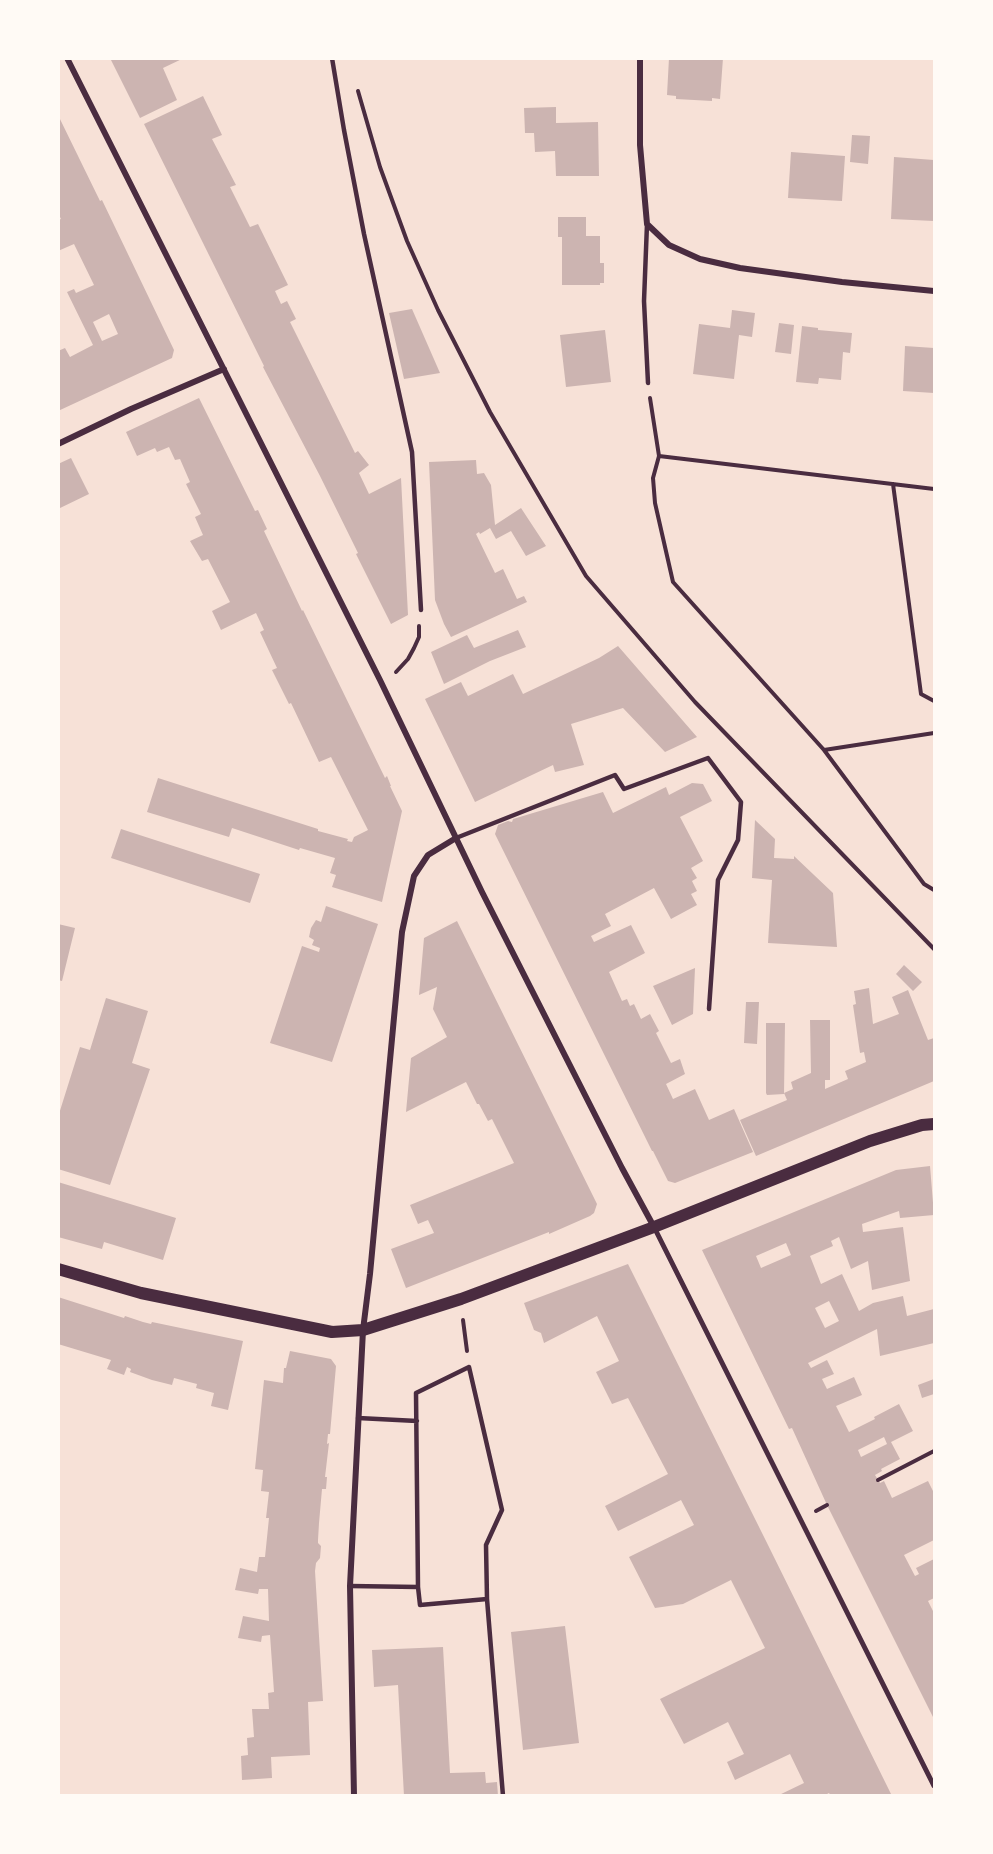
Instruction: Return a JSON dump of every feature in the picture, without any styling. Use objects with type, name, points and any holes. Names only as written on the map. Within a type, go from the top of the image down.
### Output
[{"type":"main road","points":[[58,1269],[152,1296],[332,1332],[363,1330],[461,1299],[654,1227],[870,1141],[922,1125],[934,1124]]},
{"type":"street","points":[[67,58],[380,680],[456,838],[934,1786]]},
{"type":"street","points":[[640,58],[640,145],[647,224],[669,245],[700,259],[740,268],[934,291]]},
{"type":"street","points":[[58,444],[131,409],[224,369]]},
{"type":"street","points":[[354,1796],[350,1586],[358,1418],[363,1330],[402,932],[414,876],[428,855],[456,838]]},
{"type":"lane","points":[[332,58],[364,234],[412,452],[421,610]]},
{"type":"lane","points":[[647,224],[644,301],[648,383]]},
{"type":"lane","points":[[456,838],[615,775],[624,789],[708,758],[741,802],[738,840],[718,880],[709,1009]]},
{"type":"lane","points":[[487,1599],[420,1605],[418,1587],[416,1393],[469,1367],[502,1509],[486,1545],[487,1599],[503,1796]]},
{"type":"lane","points":[[358,1418],[417,1421]]},
{"type":"lane","points":[[350,1586],[418,1587]]},
{"type":"path","points":[[356,82],[380,167],[403,230],[438,310],[490,412],[586,576],[695,702],[934,949]]},
{"type":"path","points":[[648,383],[658,456],[653,478],[656,503],[673,582],[824,750],[924,884],[934,890]]},
{"type":"path","points":[[658,456],[934,489]]},
{"type":"path","points":[[893,484],[921,694],[934,701]]},
{"type":"path","points":[[380,680],[398,671],[408,658],[418,637],[421,610]]},
{"type":"path","points":[[824,750],[934,733]]},
{"type":"path","points":[[461,1299],[469,1367]]},
{"type":"path","points":[[878,1480],[934,1451]]},
{"type":"building","points":[[110,58],[184,58],[163,68],[177,100],[140,118]]},
{"type":"building","points":[[669,58],[723,58],[720,99],[712,98],[712,101],[676,99],[676,96],[667,95]]},
{"type":"building","points":[[203,96],[222,135],[212,139],[236,185],[230,187],[250,227],[258,224],[288,285],[275,291],[281,304],[287,301],[296,319],[290,322],[355,453],[358,451],[369,465],[359,473],[369,494],[401,478],[408,615],[391,624],[320,476],[263,367],[144,124]]},
{"type":"building","points":[[556,107],[556,123],[598,122],[599,176],[556,176],[555,151],[535,152],[534,133],[525,133],[524,108]]},
{"type":"building","points":[[58,115],[100,201],[102,200],[174,350],[172,358],[58,411],[58,351],[65,348],[70,357],[93,345],[67,292],[74,289],[76,293],[94,285],[74,244],[58,251],[58,220],[61,219],[58,213]],"holes":[[[109,314],[118,334],[102,341],[93,322]]]},
{"type":"building","points":[[852,135],[870,136],[868,164],[850,162]]},
{"type":"building","points":[[791,152],[845,156],[842,201],[788,198]]},
{"type":"building","points":[[894,157],[934,160],[934,221],[891,219]]},
{"type":"building","points":[[558,217],[586,217],[586,236],[600,236],[600,263],[604,263],[604,283],[600,285],[562,285],[562,237],[558,237]]},
{"type":"building","points":[[412,309],[440,373],[404,379],[389,313]]},
{"type":"building","points":[[732,310],[755,313],[752,337],[739,335],[734,379],[693,374],[699,324],[730,328]]},
{"type":"building","points":[[779,323],[794,325],[791,354],[775,352]]},
{"type":"building","points":[[802,326],[852,333],[850,353],[843,352],[841,380],[819,378],[818,384],[796,382]]},
{"type":"building","points":[[605,330],[611,382],[566,387],[560,335]]},
{"type":"building","points":[[905,346],[934,348],[934,393],[903,391]]},
{"type":"building","points":[[199,398],[255,511],[258,510],[267,529],[264,531],[302,611],[385,778],[387,776],[402,811],[382,902],[332,887],[336,875],[330,873],[335,858],[300,848],[299,850],[232,828],[229,837],[147,812],[158,778],[348,839],[347,841],[352,842],[354,837],[368,830],[331,757],[319,762],[291,703],[289,704],[272,670],[277,668],[260,632],[264,630],[256,613],[221,630],[212,611],[230,602],[208,559],[202,561],[190,541],[203,535],[195,517],[201,514],[186,484],[190,482],[180,459],[175,460],[169,447],[157,452],[155,448],[137,456],[126,432]]},
{"type":"building","points":[[71,458],[89,494],[58,509],[58,464]]},
{"type":"building","points":[[476,460],[477,474],[484,473],[491,485],[495,525],[521,508],[546,546],[526,556],[511,531],[496,539],[490,528],[476,534],[495,573],[503,569],[517,599],[524,596],[527,602],[451,637],[435,600],[429,462]]},
{"type":"building","points":[[518,630],[526,647],[490,661],[444,684],[431,652],[467,635],[474,648]]},
{"type":"building","points":[[618,646],[697,737],[665,752],[623,708],[571,724],[584,765],[555,772],[553,765],[475,802],[425,699],[461,682],[468,696],[513,674],[523,694],[599,658]]},
{"type":"building","points":[[692,783],[703,784],[712,801],[680,817],[703,861],[691,868],[697,878],[692,881],[697,891],[691,894],[697,905],[671,919],[654,888],[605,914],[611,926],[591,936],[594,942],[631,925],[645,953],[609,972],[622,1001],[627,999],[630,1006],[634,1004],[641,1019],[650,1014],[659,1031],[656,1033],[671,1063],[680,1059],[685,1074],[666,1084],[673,1099],[695,1089],[709,1120],[734,1109],[753,1152],[675,1183],[668,1181],[652,1151],[495,834],[498,825],[508,821],[512,822],[513,819],[603,792],[613,813],[666,787],[669,795]]},
{"type":"building","points":[[755,820],[775,839],[774,858],[794,859],[794,856],[833,893],[837,947],[768,943],[772,880],[752,878]]},
{"type":"building","points":[[121,829],[260,874],[250,903],[111,858]]},
{"type":"building","points":[[326,906],[378,924],[332,1062],[270,1043],[302,946],[319,952],[320,948],[312,945],[314,940],[309,937],[316,920],[321,922]]},
{"type":"building","points":[[457,921],[597,1204],[594,1213],[590,1216],[549,1234],[549,1232],[406,1288],[391,1249],[434,1233],[428,1220],[418,1224],[410,1205],[514,1163],[492,1119],[488,1121],[466,1082],[406,1112],[411,1058],[447,1037],[433,1009],[437,987],[419,995],[424,938]]},
{"type":"building","points":[[58,924],[75,928],[62,981],[58,980]]},
{"type":"building","points":[[904,965],[922,982],[913,991],[896,974]]},
{"type":"building","points":[[695,968],[693,1014],[672,1025],[653,986]]},
{"type":"building","points":[[869,988],[873,1024],[899,1014],[892,997],[908,990],[928,1040],[934,1038],[934,1081],[756,1156],[740,1120],[787,1100],[784,1093],[793,1089],[791,1082],[811,1073],[810,1020],[830,1020],[830,1080],[825,1080],[825,1089],[848,1079],[845,1071],[866,1062],[864,1052],[860,1053],[853,1005],[856,1004],[854,991]]},
{"type":"building","points":[[106,998],[148,1011],[132,1063],[150,1069],[110,1185],[58,1169],[58,1117],[80,1047],[90,1050]]},
{"type":"building","points":[[746,1002],[759,1002],[757,1044],[744,1043]]},
{"type":"building","points":[[766,1023],[785,1023],[784,1094],[767,1095],[766,1093]]},
{"type":"building","points":[[930,1166],[934,1215],[900,1218],[899,1211],[862,1224],[863,1232],[903,1227],[910,1281],[872,1290],[868,1261],[851,1269],[839,1237],[831,1241],[833,1246],[810,1256],[821,1284],[842,1274],[859,1311],[873,1303],[903,1296],[907,1316],[934,1309],[934,1343],[880,1356],[877,1329],[808,1363],[811,1368],[827,1360],[834,1374],[822,1379],[827,1389],[854,1377],[862,1395],[836,1406],[849,1432],[899,1404],[913,1431],[891,1442],[900,1459],[881,1469],[882,1471],[875,1475],[880,1483],[884,1481],[892,1498],[928,1481],[934,1493],[934,1540],[904,1555],[915,1576],[919,1574],[916,1568],[934,1559],[934,1598],[928,1601],[934,1613],[934,1719],[702,1250],[896,1170]],"holes":[[[786,1243],[791,1255],[761,1268],[756,1256]],[[829,1301],[839,1321],[825,1328],[815,1308]],[[884,1437],[887,1444],[861,1457],[858,1450]]]},
{"type":"building","points":[[58,1182],[176,1218],[163,1260],[104,1242],[102,1249],[58,1237]]},
{"type":"building","points":[[628,1264],[892,1796],[831,1796],[829,1793],[823,1796],[777,1796],[804,1783],[790,1754],[735,1780],[727,1762],[744,1754],[728,1722],[684,1744],[660,1699],[765,1648],[731,1580],[683,1604],[655,1608],[629,1557],[694,1525],[681,1500],[618,1531],[605,1506],[668,1474],[628,1398],[612,1404],[596,1372],[619,1361],[597,1316],[544,1343],[541,1333],[534,1330],[524,1303]]},
{"type":"building","points":[[58,1297],[124,1318],[125,1316],[151,1324],[152,1322],[243,1341],[228,1410],[211,1406],[214,1393],[196,1388],[197,1384],[174,1378],[172,1385],[130,1372],[131,1369],[127,1367],[124,1375],[107,1369],[111,1360],[58,1344]]},
{"type":"building","points":[[290,1351],[331,1359],[336,1366],[330,1434],[328,1434],[327,1444],[329,1443],[326,1489],[322,1489],[319,1523],[320,1558],[316,1563],[315,1571],[323,1701],[308,1702],[310,1755],[271,1757],[272,1778],[242,1780],[241,1756],[248,1755],[247,1738],[254,1737],[252,1709],[269,1709],[268,1693],[274,1692],[270,1635],[262,1636],[261,1642],[238,1638],[243,1616],[269,1621],[268,1589],[259,1589],[258,1594],[235,1590],[240,1568],[257,1572],[259,1557],[265,1557],[269,1492],[261,1491],[263,1470],[255,1469],[264,1380],[283,1383],[284,1368],[286,1368]]},
{"type":"building","points":[[934,1379],[934,1394],[922,1398],[918,1385]]},
{"type":"building","points":[[565,1626],[579,1743],[523,1750],[511,1632]]},
{"type":"building","points":[[443,1647],[450,1773],[485,1772],[486,1783],[497,1782],[498,1796],[404,1796],[398,1685],[374,1687],[372,1650]]}]
